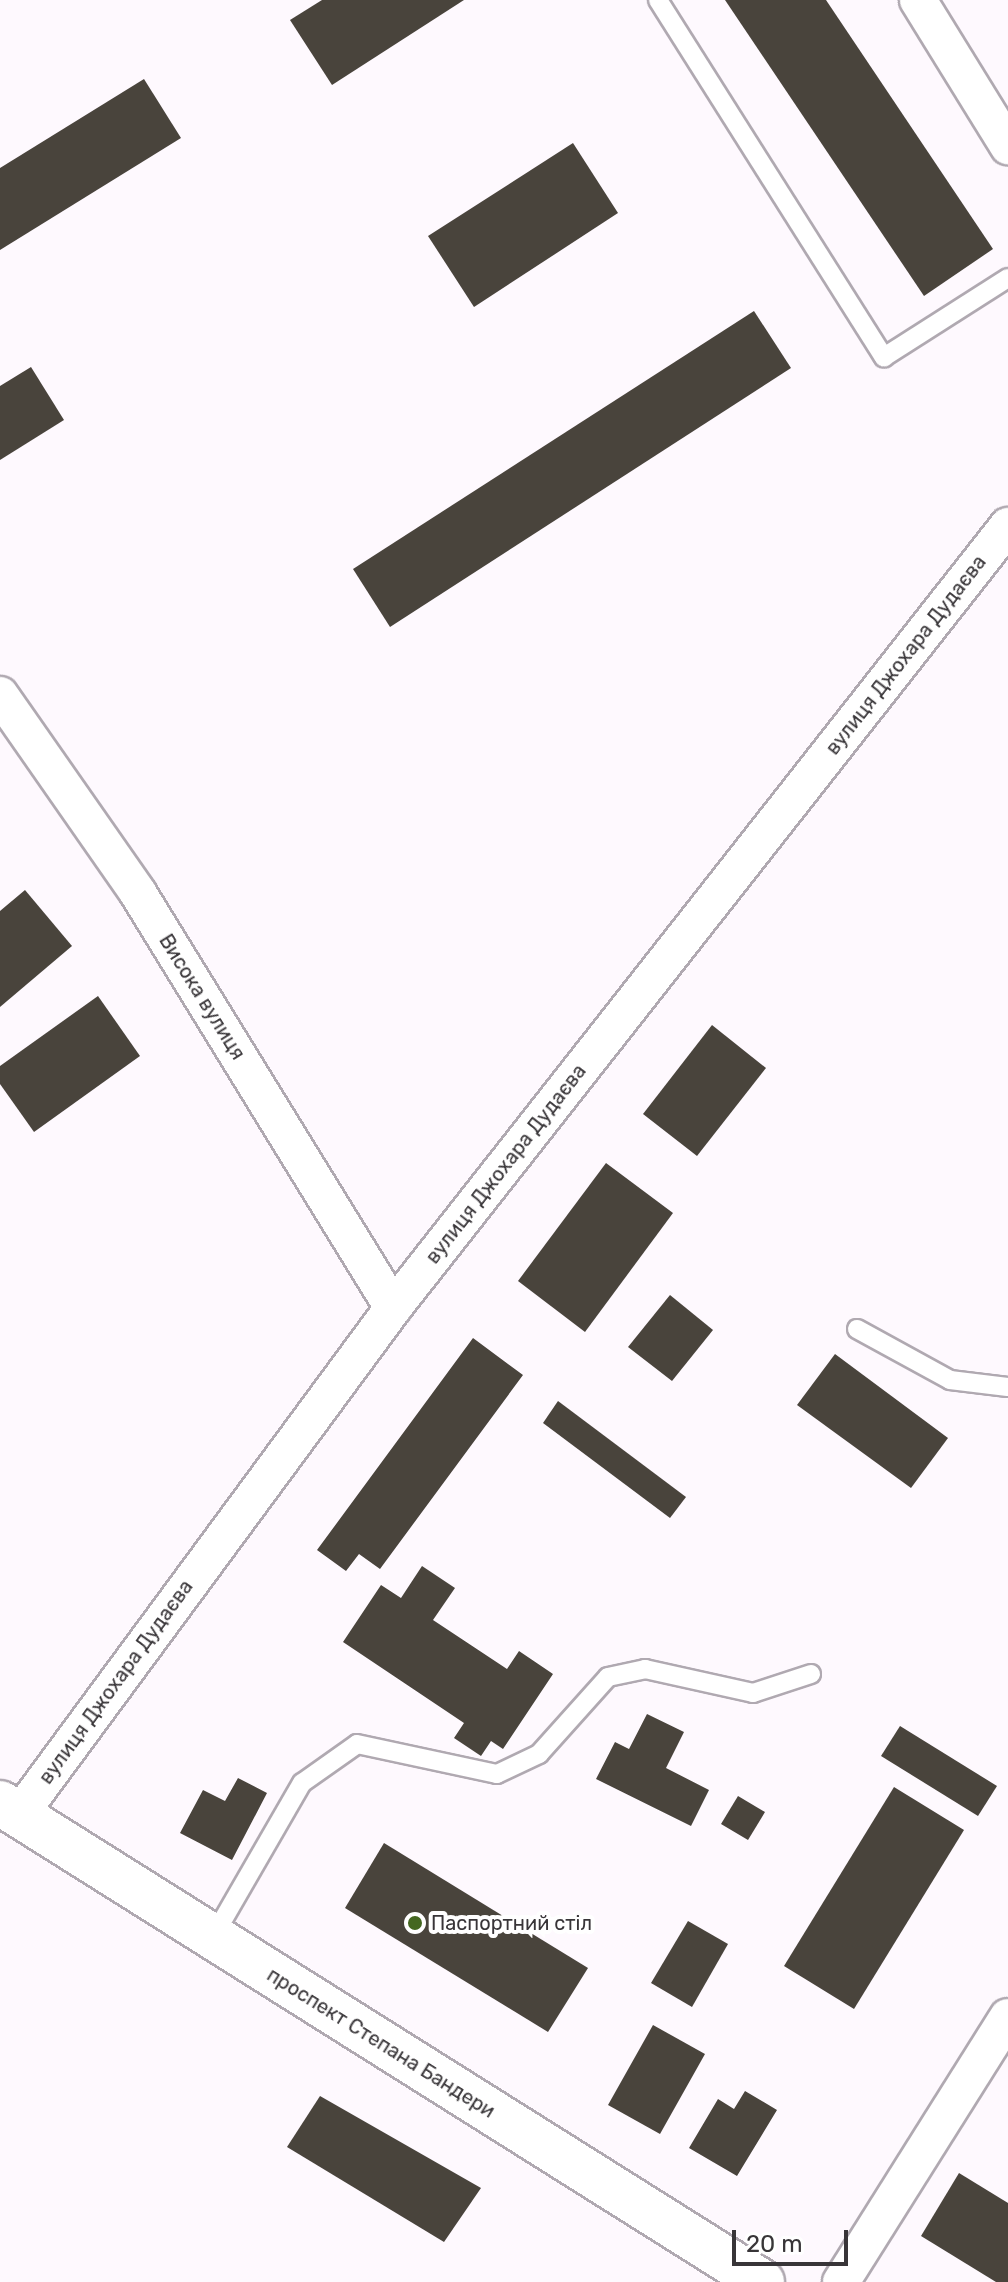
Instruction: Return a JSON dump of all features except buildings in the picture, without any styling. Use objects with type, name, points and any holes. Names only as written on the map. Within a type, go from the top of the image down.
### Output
[{"type":"main road","name":"проспект Степана Бандери","points":[[10,1809],[762,2282]]},
{"type":"street","points":[[918,0],[1008,146]]},
{"type":"street","name":"вулиця Джохара Дудаєва","points":[[10,1809],[393,1308],[1008,526]]},
{"type":"street","name":"Висока вулиця","points":[[0,695],[138,893],[393,1308]]},
{"type":"street","points":[[841,2282],[1008,2017]]},
{"type":"lane","points":[[658,0],[884,357],[1008,278]]},
{"type":"lane","points":[[857,1329],[950,1380],[1008,1387]]},
{"type":"lane","points":[[213,1937],[302,1783],[357,1744],[497,1774],[539,1754],[608,1677],[645,1669],[753,1693],[811,1674]]},
{"type":"place","name":"Паспортний стіл","points":[[415,1923]]}]
